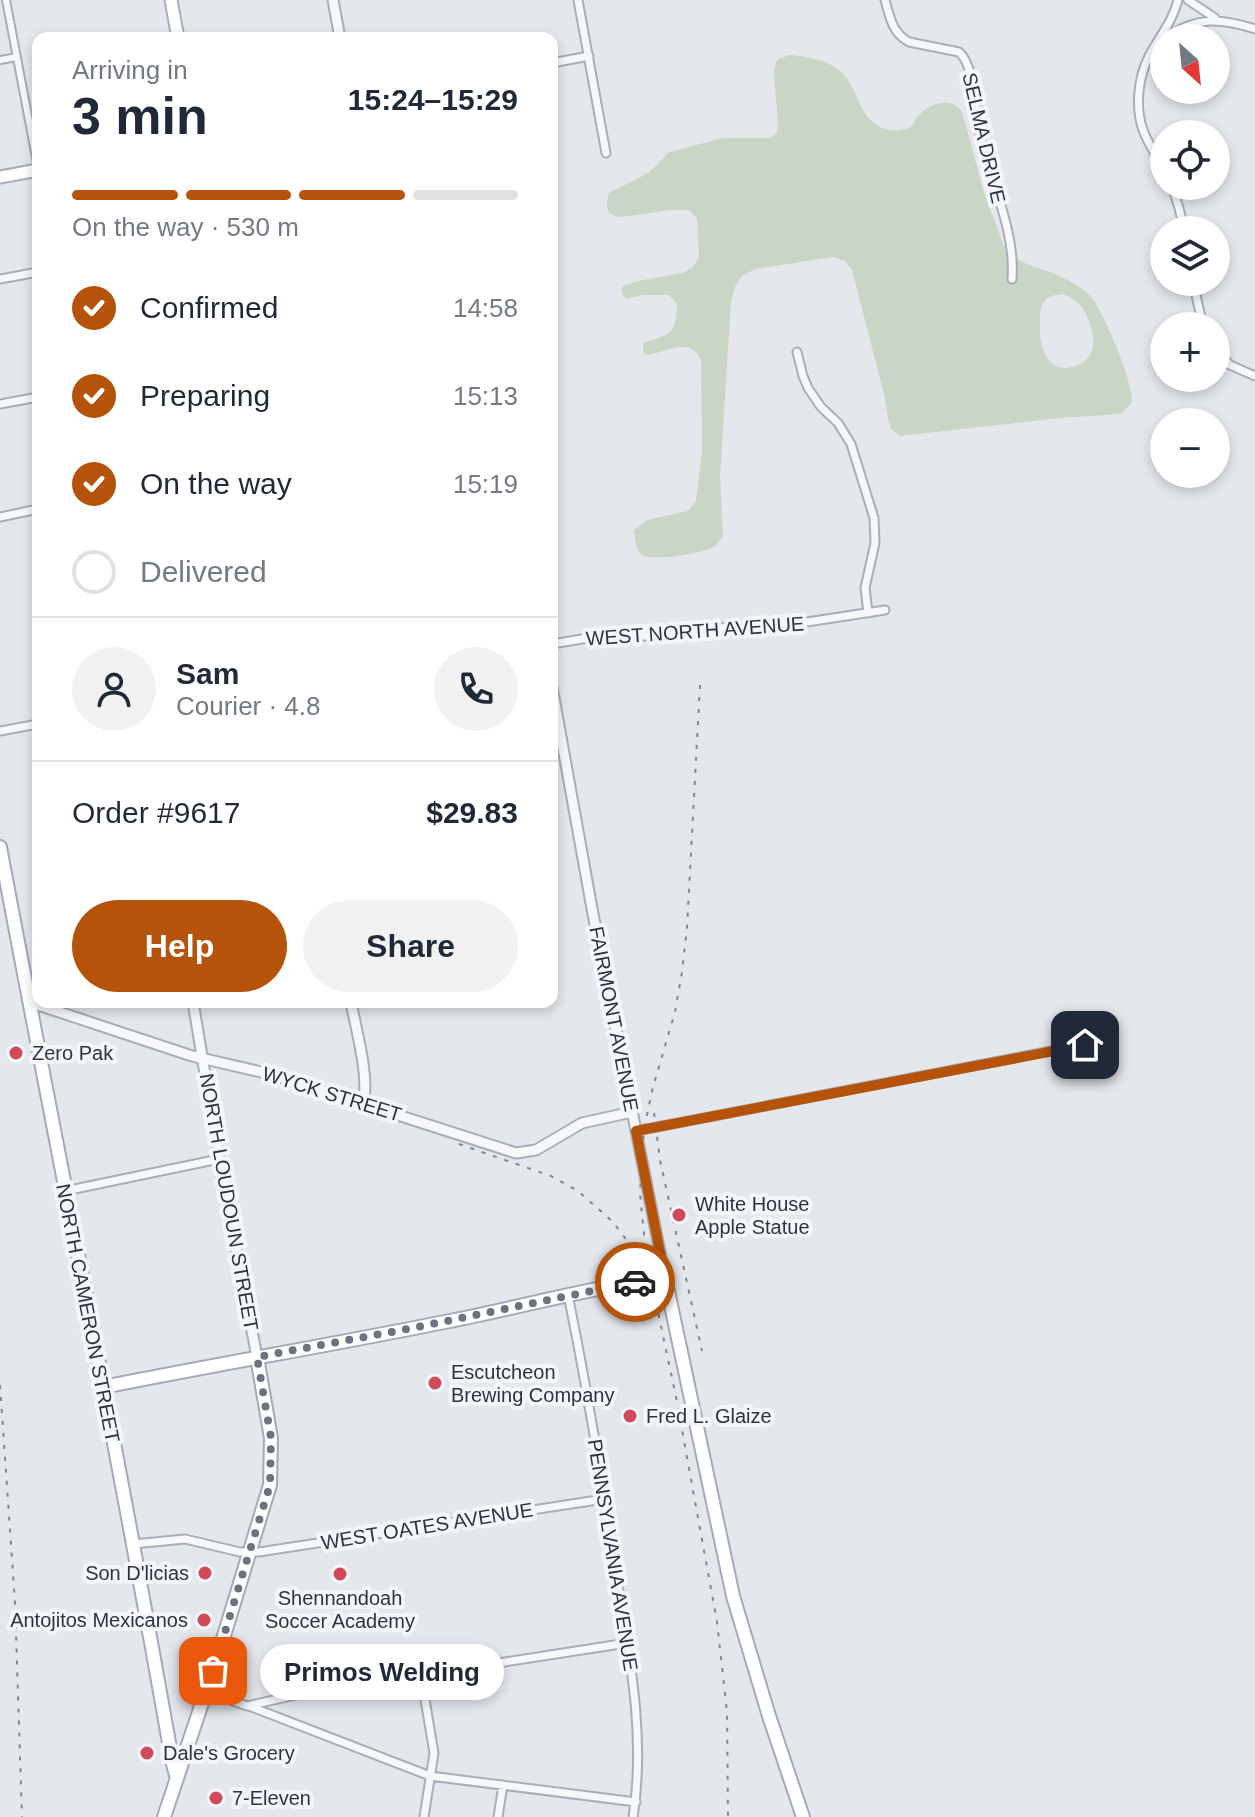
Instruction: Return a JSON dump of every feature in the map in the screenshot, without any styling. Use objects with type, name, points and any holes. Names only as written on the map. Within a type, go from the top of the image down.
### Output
[{"type":"main road","points":[[171,0],[177,32]]},
{"type":"main road","points":[[0,177],[32,170]]},
{"type":"main road","name":"NORTH CAMERON STREET","points":[[0,847],[2,874],[176,1758]]},
{"type":"main road","points":[[103,1387],[665,1277]]},
{"type":"main road","name":"FAIRMONT AVENUE","points":[[665,1277],[733,1596],[803,1817]]},
{"type":"main road","name":"NORTH LOUDOUN STREET","points":[[164,1817],[177,1779],[176,1758],[206,1691],[264,1506],[271,1470],[271,1438],[257,1357]]},
{"type":"street","points":[[6,0],[32,137]]},
{"type":"street","points":[[333,0],[339,32]]},
{"type":"street","points":[[578,0],[606,153]]},
{"type":"street","name":"SELMA DRIVE","points":[[885,0],[895,30],[903,39],[959,52],[965,57],[980,137],[1012,250],[1012,279]]},
{"type":"street","points":[[1168,24],[1178,0]]},
{"type":"street","points":[[1188,0],[1217,19],[1255,29]]},
{"type":"street","points":[[1193,24],[1217,19]]},
{"type":"street","points":[[1150,55],[1141,79],[1139,103],[1144,131],[1150,142]]},
{"type":"street","points":[[558,62],[589,56]]},
{"type":"street","points":[[0,60],[17,57]]},
{"type":"street","points":[[0,279],[32,273]]},
{"type":"street","points":[[797,352],[808,388],[821,407],[838,423],[851,444],[874,518],[875,543],[865,588],[868,613]]},
{"type":"street","points":[[1230,365],[1255,376]]},
{"type":"street","points":[[0,404],[32,398]]},
{"type":"street","points":[[0,517],[32,510]]},
{"type":"street","name":"WEST NORTH AVENUE","points":[[558,643],[600,636],[649,636],[715,627],[755,630],[885,610]]},
{"type":"street","name":"FAIRMONT AVENUE","points":[[558,720],[665,1277]]},
{"type":"street","points":[[0,731],[32,725]]},
{"type":"street","name":"WYCK STREET","points":[[47,1008],[204,1059],[270,1074],[516,1153],[536,1150],[588,1120],[632,1112]]},
{"type":"street","name":"NORTH LOUDOUN STREET","points":[[194,1008],[257,1357]]},
{"type":"street","points":[[352,1008],[364,1072],[366,1094],[363,1104]]},
{"type":"street","points":[[636,1131],[1113,1039]]},
{"type":"street","points":[[64,1191],[219,1159]]},
{"type":"street","name":"PENNSYLVANIA AVENUE","points":[[568,1295],[634,1696],[637,1787],[633,1817]]},
{"type":"street","name":"WEST OATES AVENUE","points":[[249,1553],[604,1499]]},
{"type":"street","points":[[132,1544],[185,1539],[249,1553]]},
{"type":"street","points":[[247,1706],[305,1693],[627,1643]]},
{"type":"street","points":[[421,1676],[434,1753],[424,1817]]},
{"type":"street","points":[[206,1691],[430,1776],[636,1802]]},
{"type":"street","points":[[498,1817],[503,1785]]},
{"type":"green space","points":[[789,55],[802,56],[836,68],[847,79],[869,118],[885,129],[909,128],[920,114],[936,104],[948,103],[958,107],[1003,244],[1015,257],[1069,281],[1092,298],[1117,349],[1132,402],[1121,414],[900,436],[891,429],[852,270],[845,261],[832,257],[755,269],[741,277],[731,301],[720,477],[723,536],[715,546],[700,551],[677,556],[646,557],[638,549],[634,530],[647,520],[688,511],[696,501],[702,451],[701,359],[696,352],[684,347],[644,354],[644,343],[666,335],[673,328],[677,304],[669,295],[643,295],[627,299],[621,290],[623,286],[638,281],[682,273],[693,267],[699,257],[697,218],[689,210],[618,217],[609,213],[608,196],[648,172],[667,153],[722,138],[770,138],[776,134],[774,71],[777,60]],"holes":[[[1064,294],[1079,304],[1087,315],[1093,339],[1087,360],[1069,368],[1053,364],[1048,358],[1040,332],[1040,313],[1046,299]]]},
{"type":"railway","points":[[700,685],[682,972],[675,1012],[644,1129],[640,1193],[646,1255],[676,1397],[717,1622],[727,1712],[728,1817]]},
{"type":"railway","points":[[654,1113],[660,1160],[702,1351]]},
{"type":"railway","points":[[459,1144],[551,1176],[578,1191],[613,1222],[644,1269]]},
{"type":"railway","points":[[0,1385],[15,1602],[22,1817]]},
{"type":"way so far","points":[[213,1671],[270,1485],[271,1438],[257,1357],[635,1282]]},
{"type":"place","name":"Zero Pak","points":[[16,1053]]},
{"type":"place","name":"White House Apple Statue","points":[[679,1215]]},
{"type":"place","name":"Escutcheon Brewing Company","points":[[435,1383]]},
{"type":"place","name":"Fred L. Glaize","points":[[630,1416]]},
{"type":"place","name":"Son D'licias","points":[[205,1573]]},
{"type":"place","name":"Shennandoah Soccer Academy","points":[[340,1574]]},
{"type":"place","name":"Antojitos Mexicanos","points":[[204,1620]]},
{"type":"place","name":"Primos Welding","points":[[213,1671]]},
{"type":"place","name":"Dale's Grocery","points":[[147,1753]]},
{"type":"place","name":"7-Eleven","points":[[216,1798]]},
{"type":"route","points":[[635,1282],[665,1277],[636,1131],[1085,1045]]}]
